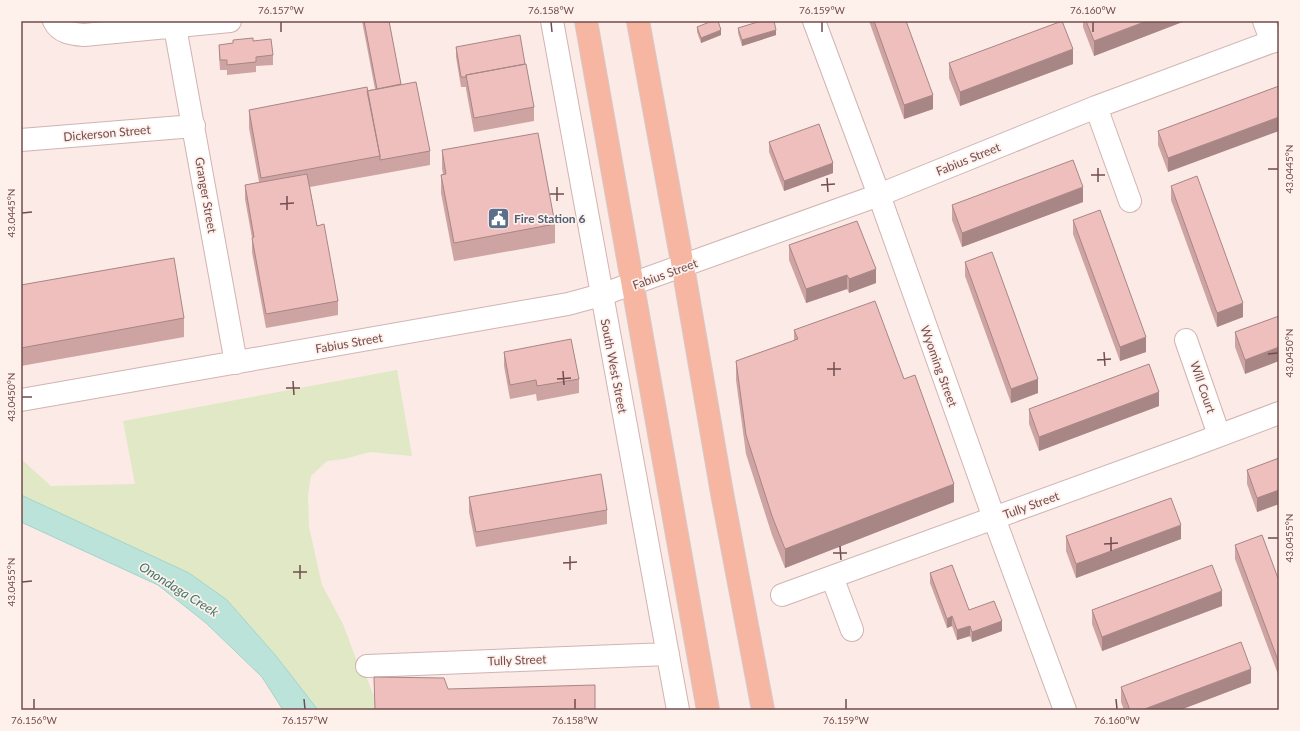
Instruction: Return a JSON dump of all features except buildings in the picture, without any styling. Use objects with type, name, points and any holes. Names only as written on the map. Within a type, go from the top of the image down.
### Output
[{"type":"main road","points":[[586,21],[708,710]]},
{"type":"main road","points":[[638,21],[763,710]]},
{"type":"street","points":[[54,22],[60,29],[71,34],[84,34],[230,21]]},
{"type":"street","name":"South West Street","points":[[552,21],[601,296],[678,710]]},
{"type":"street","name":"Wyoming Street","points":[[814,21],[879,195],[994,518],[1065,710]]},
{"type":"street","points":[[1264,21],[1276,40]]},
{"type":"street","name":"Granger Street","points":[[175,27],[236,363]]},
{"type":"street","name":"Fabius Street","points":[[21,400],[568,304],[601,296],[879,195],[1096,107],[1276,40]]},
{"type":"street","points":[[1096,107],[1130,201]]},
{"type":"street","name":"Dickerson Street","points":[[21,140],[194,126]]},
{"type":"street","name":"Will Court","points":[[1186,340],[1219,435]]},
{"type":"street","name":"Tully Street","points":[[782,595],[1279,412]]},
{"type":"street","points":[[832,577],[852,630]]},
{"type":"street","name":"Tully Street","points":[[367,666],[668,654]]},
{"type":"green space","points":[[397,370],[412,456],[370,452],[344,459],[327,461],[311,476],[308,494],[309,527],[322,585],[343,624],[356,659],[361,664],[374,696],[375,710],[318,710],[276,656],[227,600],[189,573],[21,495],[21,459],[51,486],[135,484],[123,421]]},
{"type":"water","name":"Onondaga Creek","points":[[21,495],[189,573],[227,600],[276,656],[318,710],[283,710],[262,677],[206,623],[158,585],[21,522]]},
{"type":"place","name":"Fire Station 6","points":[[498,218]]}]
